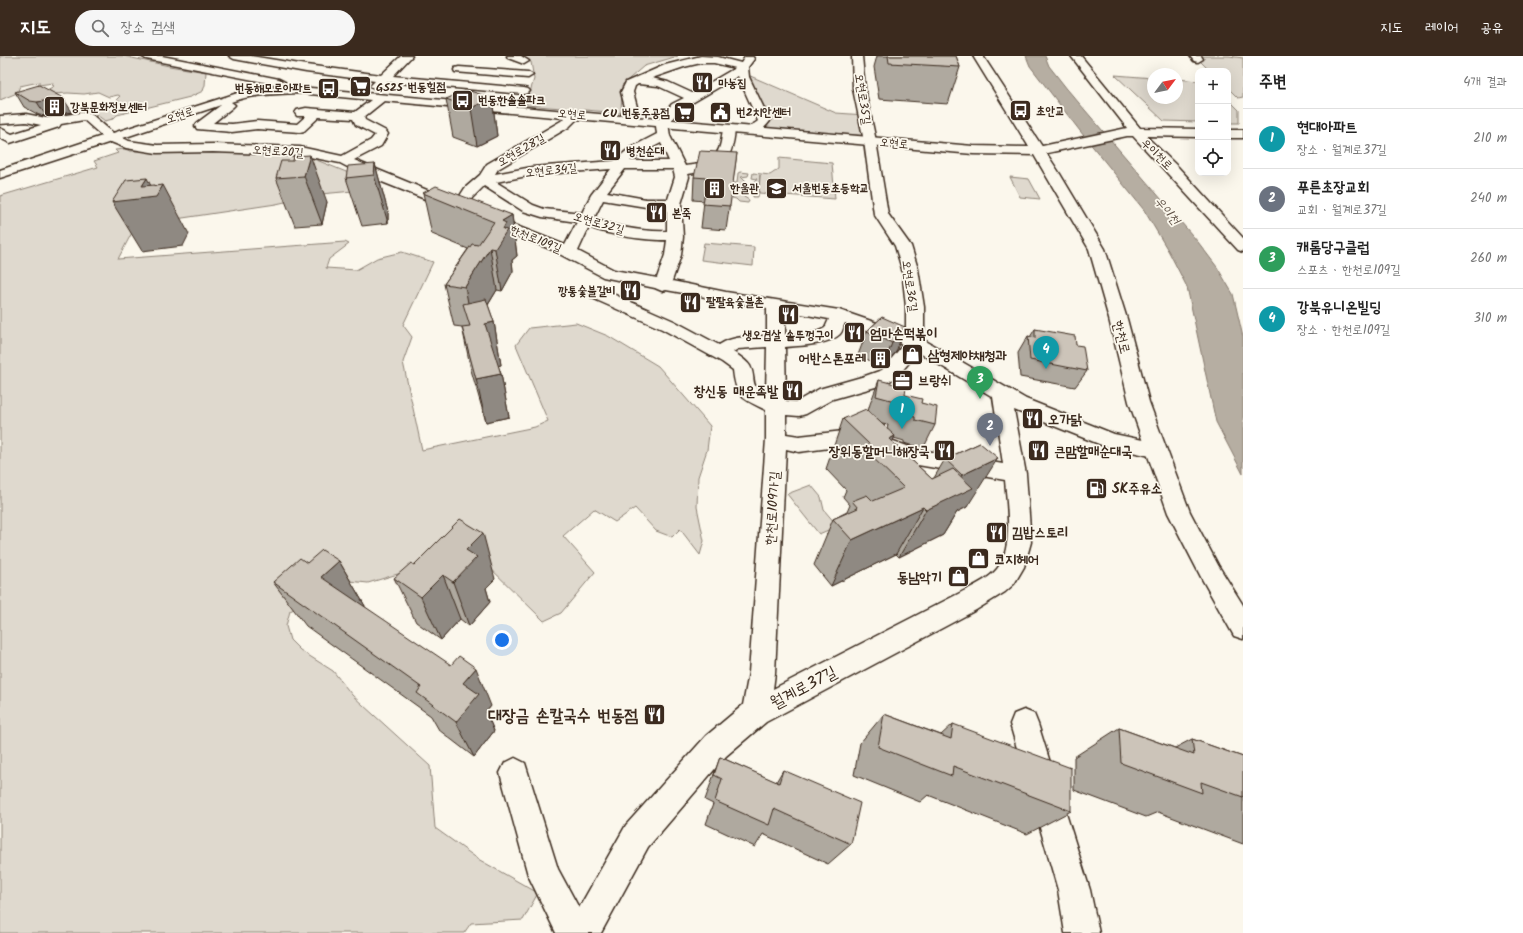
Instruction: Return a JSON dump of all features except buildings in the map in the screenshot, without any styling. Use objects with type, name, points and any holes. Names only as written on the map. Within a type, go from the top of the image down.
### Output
[{"type":"street","points":[[151,56],[301,86],[306,91]]},
{"type":"street","points":[[234,56],[279,65],[383,79],[524,91]]},
{"type":"street","points":[[260,79],[292,56]]},
{"type":"street","points":[[365,96],[407,56]]},
{"type":"street","points":[[569,253],[598,195],[618,169],[620,162],[663,129],[676,107],[743,67],[752,56]]},
{"type":"street","name":"오현로35길","points":[[857,56],[859,89],[870,141]]},
{"type":"street","name":"한천로","points":[[978,56],[1038,151],[1096,249],[1118,319],[1139,402],[1179,513],[1210,572],[1243,628]]},
{"type":"street","name":"우이천로","points":[[1076,56],[1136,132],[1243,247]]},
{"type":"street","points":[[507,58],[524,61],[528,75],[519,110]]},
{"type":"street","points":[[625,119],[631,107],[627,92],[630,84],[646,76],[690,62],[709,59],[731,62],[743,67]]},
{"type":"street","points":[[440,108],[479,62]]},
{"type":"street","points":[[381,64],[412,67]]},
{"type":"street","points":[[743,67],[743,77],[764,121],[759,127],[750,131]]},
{"type":"street","points":[[449,69],[528,75]]},
{"type":"street","points":[[637,80],[653,81],[665,84],[679,93],[693,97]]},
{"type":"street","name":"오현로","points":[[0,174],[244,94],[263,91],[306,91],[365,96],[440,108],[519,110],[574,114],[625,119],[663,129],[729,129],[973,150],[1038,151],[1127,132],[1195,133]]},
{"type":"street","points":[[244,94],[201,126],[232,128],[257,125],[300,128],[316,113]]},
{"type":"street","points":[[283,127],[292,115],[306,112],[358,116],[381,98]]},
{"type":"street","name":"오현로28길","points":[[461,209],[462,200],[475,186],[489,175],[492,167],[566,124],[574,114]]},
{"type":"street","name":"오현로20길","points":[[66,120],[86,116],[110,137],[126,144],[156,149],[213,148],[300,150],[344,160],[362,169],[461,209]]},
{"type":"street","points":[[344,160],[376,143],[382,134],[360,122],[358,116]]},
{"type":"street","points":[[0,120],[26,118],[46,122],[66,120]]},
{"type":"street","points":[[0,132],[10,139],[66,120]]},
{"type":"street","points":[[662,286],[673,255],[675,235],[674,204],[682,177],[663,129]]},
{"type":"street","name":"오현로34길","points":[[484,180],[532,171],[619,165],[701,168],[716,162],[723,156],[729,129]]},
{"type":"street","points":[[1231,134],[1243,134]]},
{"type":"street","name":"오현로36길","points":[[870,141],[881,214],[903,246],[910,270],[915,307],[915,343]]},
{"type":"street","name":"오현로32길","points":[[484,180],[528,208],[542,213],[565,214],[586,219],[590,223],[599,226],[655,236],[675,235]]},
{"type":"street","name":"오현로32길","points":[[598,195],[646,203],[674,204]]},
{"type":"street","name":"한천로109길","points":[[461,209],[555,246],[609,274],[662,286],[839,315],[915,343],[1019,404],[1111,441],[1155,449]]},
{"type":"street","points":[[609,274],[594,302],[629,307],[668,325],[730,358],[742,368],[743,383],[749,392],[759,400],[776,407],[800,409],[831,392],[860,385],[883,377],[893,371],[915,343]]},
{"type":"street","name":"한천로109가길","points":[[756,712],[762,673],[776,439],[776,305]]},
{"type":"street","points":[[719,353],[734,343],[804,340],[824,336],[833,331],[839,315]]},
{"type":"street","name":"월계로37길","points":[[583,933],[637,836],[716,746],[756,712],[967,602],[996,585],[1005,577],[1012,567],[1020,542],[1015,474],[1002,395]]},
{"type":"street","points":[[776,439],[799,444],[860,436],[912,456],[1015,474]]},
{"type":"street","points":[[1024,724],[1074,890],[1082,933]]},
{"type":"street","points":[[515,773],[544,875],[574,933]]},
{"type":"shaded area","points":[[0,56],[123,56],[206,72],[205,85],[203,91],[190,97],[117,115],[113,119],[105,121],[93,112],[101,107],[113,106],[120,103],[117,99],[120,96],[109,97],[98,92],[84,94],[68,93],[38,95],[54,86],[52,85],[53,83],[39,85],[39,82],[20,86],[17,93],[0,100]]},
{"type":"shaded area","points":[[517,56],[678,56],[644,66],[622,85],[621,113],[526,105],[534,79],[531,62]]},
{"type":"shaded area","points":[[1199,56],[1229,56],[1243,58],[1243,97],[1238,98],[1231,91],[1231,68],[1207,68],[1198,59]]},
{"type":"shaded area","points":[[748,75],[836,113],[865,115],[869,136],[761,129]]},
{"type":"shaded area","points":[[1115,75],[1147,78],[1147,104],[1183,104],[1183,80],[1195,81],[1195,122],[1164,121]]},
{"type":"shaded area","points":[[1231,102],[1239,110],[1239,123],[1231,123]]},
{"type":"shaded area","points":[[125,149],[130,151],[248,152],[314,159],[371,182],[364,190],[321,194],[276,204],[136,225],[118,259],[345,242],[349,244],[329,259],[326,268],[356,270],[377,258],[402,252],[433,262],[403,325],[412,337],[403,362],[422,450],[535,427],[548,421],[516,345],[529,328],[576,323],[608,336],[658,366],[710,426],[707,450],[698,477],[697,507],[704,541],[700,555],[680,529],[672,537],[656,531],[635,508],[615,522],[594,509],[563,536],[595,572],[561,613],[544,621],[476,554],[454,557],[368,583],[349,581],[290,611],[286,626],[290,640],[300,650],[333,671],[352,695],[430,766],[435,828],[478,859],[538,893],[523,920],[471,923],[464,933],[0,933],[0,196],[98,167],[94,161],[118,153],[115,150]]},
{"type":"shaded area","points":[[779,158],[832,163],[835,199],[759,193],[760,175],[758,197],[753,197],[754,190],[751,187],[753,185],[752,183],[757,179],[752,178],[753,173],[770,175],[779,169]]},
{"type":"shaded area","points":[[738,173],[749,173],[748,176],[741,177],[747,183],[743,190],[745,194],[744,197],[749,200],[748,203],[739,202],[732,198],[734,183],[737,183]]},
{"type":"shaded area","points":[[1010,177],[1029,179],[1040,199],[1020,197]]},
{"type":"shaded area","points":[[704,243],[754,247],[753,266],[701,260]]},
{"type":"shaded area","points":[[811,485],[821,497],[824,510],[835,523],[833,528],[819,534],[787,494]]},
{"type":"water","name":"우이천","points":[[1026,56],[1045,56],[1049,66],[1067,89],[1198,242],[1217,267],[1233,294],[1243,337],[1243,474],[1216,422],[1187,287],[1169,252],[1144,210],[1030,66]]},
{"type":"place","name":"마농집","points":[[702,83]]},
{"type":"place","name":"GS25 번동힐점","points":[[360,87]]},
{"type":"place","name":"번동해모로아파트","points":[[328,88]]},
{"type":"place","name":"번동한솔솔파크","points":[[463,100]]},
{"type":"place","name":"강북문화정보센터","points":[[55,107]]},
{"type":"place","name":"초안교","points":[[1021,111]]},
{"type":"place","name":"번2치안센터","points":[[721,112]]},
{"type":"place","name":"CU 번동주공점","points":[[685,113]]},
{"type":"place","name":"병천순대","points":[[610,151]]},
{"type":"place","name":"한울관","points":[[714,188]]},
{"type":"place","name":"서울번동초등학교","points":[[776,188]]},
{"type":"place","name":"본죽","points":[[656,213]]},
{"type":"place","name":"깡통숯불갈비","points":[[631,291]]},
{"type":"place","name":"팔팔육숯불촌","points":[[690,302]]},
{"type":"place","name":"생오겹살 솥뚜껑구이","points":[[788,314]]},
{"type":"place","name":"엄마손떡볶이","points":[[854,333]]},
{"type":"place","name":"삼형제야채청과","points":[[913,355]]},
{"type":"place","name":"어반스톤포레","points":[[881,358]]},
{"type":"place","name":"강북유니온빌딩","points":[[1046,369]]},
{"type":"place","name":"브랑쉬","points":[[902,380]]},
{"type":"place","name":"창신동 매운족발","points":[[793,391]]},
{"type":"place","name":"캐롬당구클럽","points":[[980,399]]},
{"type":"place","name":"오가닭","points":[[1032,419]]},
{"type":"place","name":"현대아파트","points":[[902,429]]},
{"type":"place","name":"푸른초장교회","points":[[990,446]]},
{"type":"place","name":"장위동할머니해장국","points":[[945,451]]},
{"type":"place","name":"큰맘할매순대국","points":[[1038,451]]},
{"type":"place","name":"SK주유소","points":[[1096,488]]},
{"type":"place","name":"김밥스토리","points":[[997,532]]},
{"type":"place","name":"코지헤어","points":[[979,559]]},
{"type":"place","name":"동남악기","points":[[958,577]]},
{"type":"place","name":"대장금 손칼국수 번동점","points":[[654,715]]}]
